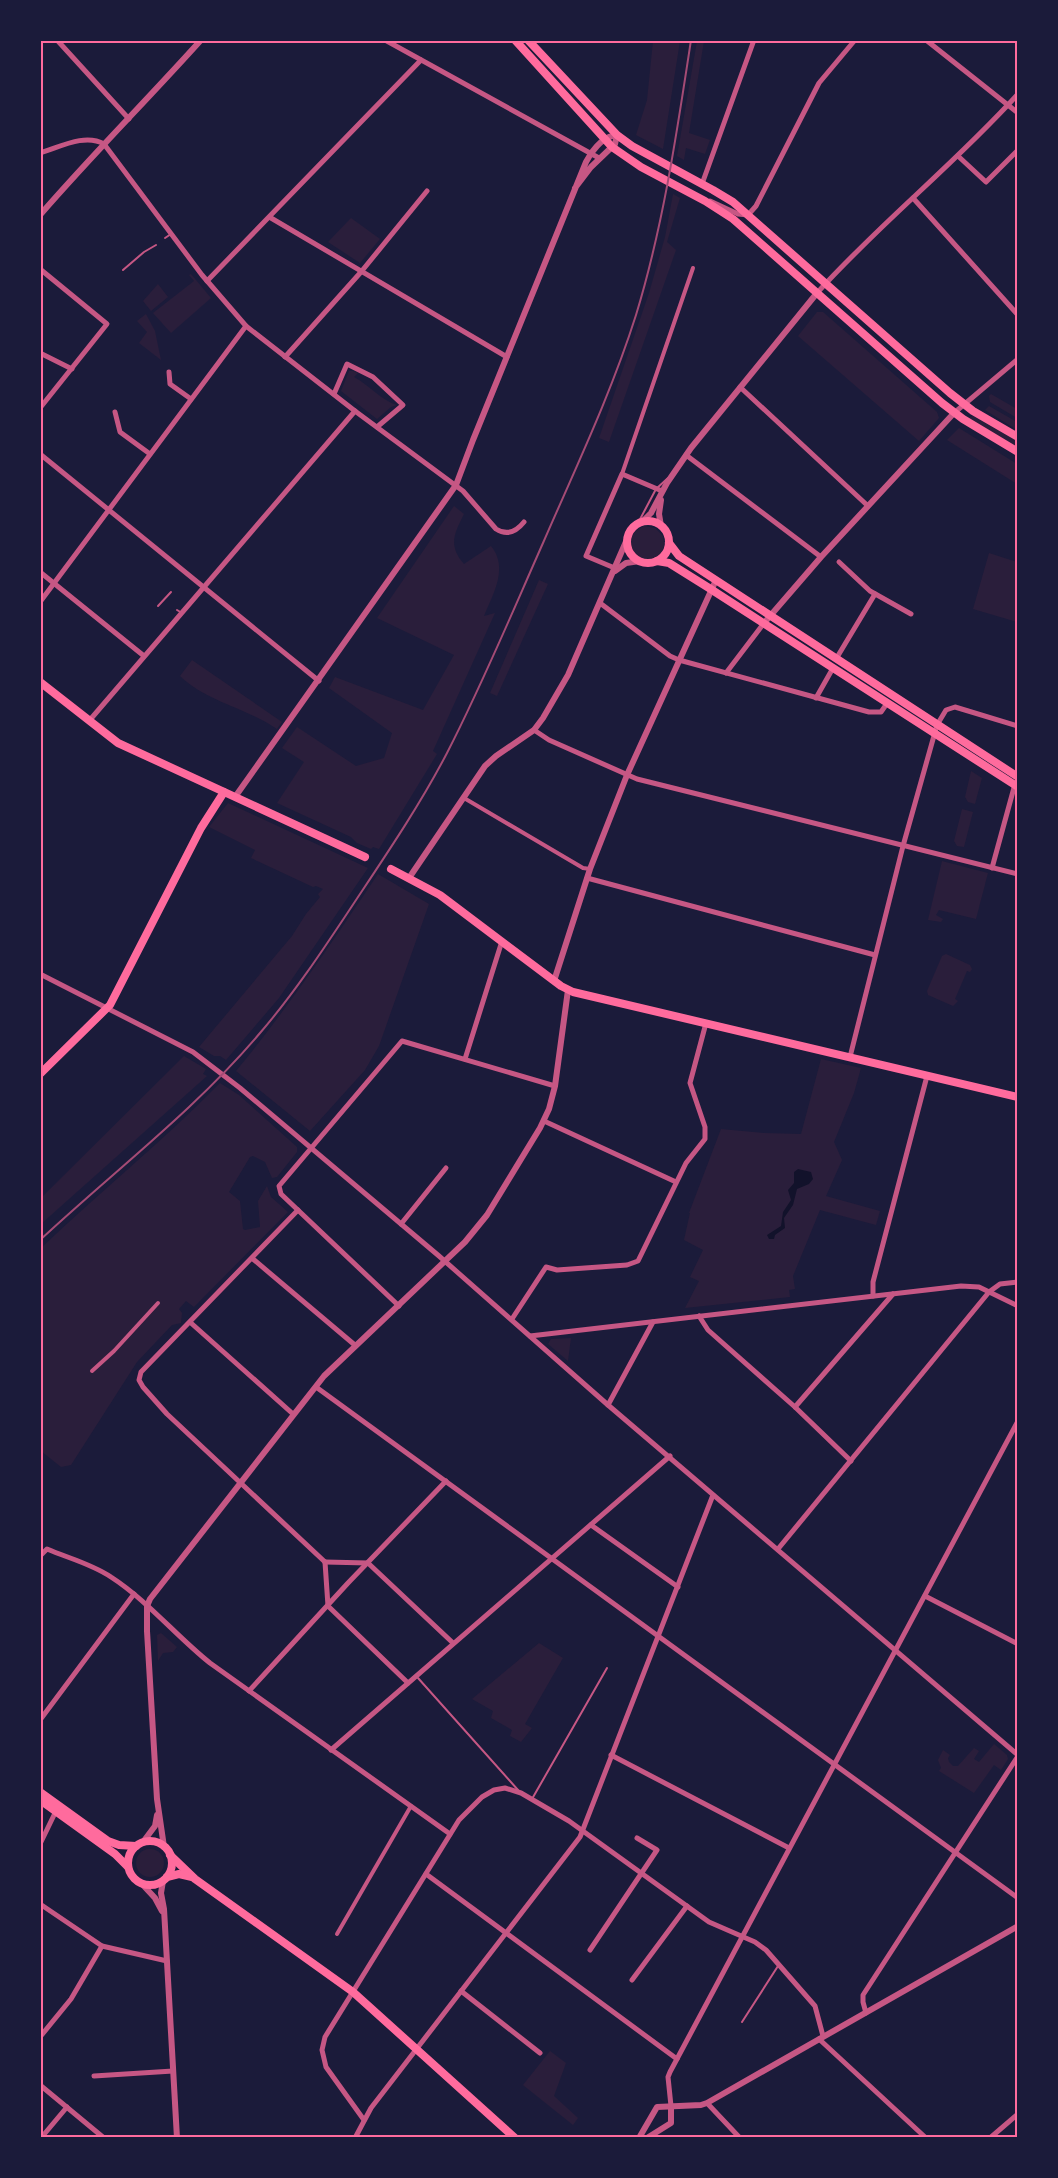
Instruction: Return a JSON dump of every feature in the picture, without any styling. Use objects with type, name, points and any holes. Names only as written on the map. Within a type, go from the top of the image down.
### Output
[{"type":"main road","points":[[515,40],[609,143],[641,167],[738,222],[954,413],[1017,452]]},
{"type":"main road","points":[[528,40],[617,135],[702,183],[748,214],[964,404],[1017,437]]},
{"type":"main road","points":[[890,699],[833,668],[669,563],[657,561],[649,563],[632,556],[629,550],[630,531],[639,524],[652,522],[661,526],[667,534],[669,543],[679,556],[836,659],[1016,786]]},
{"type":"main road","points":[[657,561],[666,554],[669,543]]},
{"type":"main road","points":[[40,682],[118,743],[365,857]]},
{"type":"main road","points":[[935,729],[1017,776]]},
{"type":"main road","points":[[40,1074],[108,1008],[204,822],[224,792]]},
{"type":"main road","points":[[391,869],[440,895],[568,990],[1017,1097]]},
{"type":"main road","points":[[40,1792],[108,1841],[119,1845],[154,1841],[164,1846],[195,1879],[353,1992],[514,2137]]},
{"type":"main road","points":[[40,1800],[115,1854],[128,1867],[134,1878],[142,1884],[153,1885],[182,1874],[195,1879]]},
{"type":"main road","points":[[128,1867],[129,1856],[139,1844]]},
{"type":"main road","points":[[165,1879],[171,1866],[170,1855]]},
{"type":"street","points":[[57,40],[129,119]]},
{"type":"street","points":[[40,215],[201,40]]},
{"type":"street","points":[[385,40],[599,158]]},
{"type":"street","points":[[702,183],[754,40]]},
{"type":"street","points":[[698,198],[714,202],[738,214],[748,214],[756,206],[819,83],[855,40]]},
{"type":"street","points":[[926,40],[1017,113]]},
{"type":"street","points":[[207,281],[271,218],[421,60]]},
{"type":"street","points":[[639,524],[652,512],[659,490],[817,292],[958,156],[1017,94]]},
{"type":"street","points":[[235,797],[456,485],[591,153],[609,143],[616,142],[617,135],[610,135],[609,143],[599,158],[588,165]]},
{"type":"street","points":[[40,153],[85,139],[104,144],[207,281],[246,326],[355,411],[456,485],[499,531],[513,532],[524,522]]},
{"type":"street","points":[[958,156],[986,182],[1017,150]]},
{"type":"street","points":[[285,357],[361,272],[427,191]]},
{"type":"street","points":[[914,198],[1017,315]]},
{"type":"street","points":[[271,218],[507,357]]},
{"type":"street","points":[[40,268],[107,324],[40,408]]},
{"type":"street","points":[[615,570],[586,556],[622,474],[693,268]]},
{"type":"street","points":[[40,602],[57,585],[109,510],[246,326]]},
{"type":"street","points":[[40,353],[72,369]]},
{"type":"street","points":[[726,673],[770,615],[954,413],[1017,359]]},
{"type":"street","points":[[334,394],[347,364],[378,382],[403,405],[377,427]]},
{"type":"street","points":[[169,372],[170,384],[191,399]]},
{"type":"street","points":[[740,387],[868,506]]},
{"type":"street","points":[[89,721],[179,611],[204,587],[355,411]]},
{"type":"street","points":[[115,412],[120,432],[150,454]]},
{"type":"street","points":[[40,454],[319,681]]},
{"type":"street","points":[[686,455],[822,557]]},
{"type":"street","points":[[622,474],[659,490]]},
{"type":"street","points":[[659,490],[661,526]]},
{"type":"street","points":[[409,878],[489,762],[534,730],[543,718],[565,680],[628,537]]},
{"type":"street","points":[[615,570],[629,562],[640,561]]},
{"type":"street","points":[[839,562],[875,594],[910,614]]},
{"type":"street","points":[[40,572],[144,656]]},
{"type":"street","points":[[554,981],[590,869],[627,775],[716,580]]},
{"type":"street","points":[[836,659],[875,594]]},
{"type":"street","points":[[600,603],[670,656],[679,660],[874,713],[880,712],[890,699]]},
{"type":"street","points":[[816,698],[833,668]]},
{"type":"street","points":[[850,1057],[935,729],[946,710],[955,707],[1017,726]]},
{"type":"street","points":[[534,730],[549,740],[627,775],[1017,874]]},
{"type":"street","points":[[992,868],[1017,776]]},
{"type":"street","points":[[463,798],[583,868],[590,869]]},
{"type":"street","points":[[587,878],[875,955]]},
{"type":"street","points":[[465,1059],[502,940]]},
{"type":"street","points":[[40,974],[184,1048],[229,1080],[445,1261],[608,1405],[1017,1756],[863,1995],[862,2002],[866,2013]]},
{"type":"street","points":[[164,1846],[157,1799],[147,1606],[153,1594],[316,1387],[480,1224],[544,1121],[549,1109],[555,1086],[568,990]]},
{"type":"street","points":[[512,1319],[546,1267],[557,1270],[627,1265],[638,1261],[686,1163],[705,1139],[705,1128],[690,1083],[706,1023]]},
{"type":"street","points":[[399,1306],[281,1194],[279,1186],[402,1041],[555,1086]]},
{"type":"street","points":[[873,1296],[873,1282],[927,1076]]},
{"type":"street","points":[[544,1121],[676,1182]]},
{"type":"street","points":[[401,1224],[446,1168]]},
{"type":"street","points":[[298,1210],[191,1323],[141,1372],[139,1380],[167,1414],[325,1562],[368,1563],[453,1643]]},
{"type":"street","points":[[253,1259],[356,1346]]},
{"type":"street","points":[[778,1549],[989,1292],[1000,1284],[1017,1281]]},
{"type":"street","points":[[530,1336],[966,1286],[979,1287],[1017,1306]]},
{"type":"street","points":[[795,1407],[892,1294]]},
{"type":"street","points":[[92,1371],[114,1351],[158,1303]]},
{"type":"street","points":[[699,1316],[708,1330],[795,1407],[851,1461]]},
{"type":"street","points":[[608,1405],[653,1322]]},
{"type":"street","points":[[191,1323],[293,1414]]},
{"type":"street","points":[[316,1387],[1017,1898]]},
{"type":"street","points":[[648,2138],[671,2123],[668,2077],[1017,1421]]},
{"type":"street","points":[[331,1750],[670,1456]]},
{"type":"street","points":[[249,1691],[446,1481]]},
{"type":"street","points":[[355,2138],[371,2108],[583,1831],[713,1495]]},
{"type":"street","points":[[591,1525],[678,1587]]},
{"type":"street","points":[[40,1556],[47,1549],[100,1570],[134,1594],[197,1652],[450,1834]]},
{"type":"street","points":[[325,1562],[328,1606],[408,1683]]},
{"type":"street","points":[[40,1720],[134,1594]]},
{"type":"street","points":[[925,1596],[1017,1644]]},
{"type":"street","points":[[611,1755],[789,1848]]},
{"type":"street","points":[[364,2120],[329,2072],[322,2056],[325,2037],[465,1812],[494,1790],[505,1788],[532,1799],[583,1831],[709,1922],[764,1948],[815,2006],[821,2038],[926,2138]]},
{"type":"street","points":[[139,1844],[155,1826],[157,1799]]},
{"type":"street","points":[[337,1934],[411,1806]]},
{"type":"street","points":[[40,1844],[56,1811]]},
{"type":"street","points":[[590,1950],[657,1850],[637,1838]]},
{"type":"street","points":[[426,1874],[677,2059]]},
{"type":"street","points":[[165,1879],[161,1893],[177,2138]]},
{"type":"street","points":[[142,1884],[157,1902],[164,1920]]},
{"type":"street","points":[[40,1904],[102,1946],[166,1961]]},
{"type":"street","points":[[632,1980],[687,1906]]},
{"type":"street","points":[[639,2138],[645,2131],[655,2109],[707,2103],[1017,1926]]},
{"type":"street","points":[[40,2037],[68,2003],[102,1946]]},
{"type":"street","points":[[461,1991],[540,2053]]},
{"type":"street","points":[[94,2076],[173,2072]]},
{"type":"street","points":[[40,2085],[104,2138]]},
{"type":"street","points":[[707,2103],[740,2138]]},
{"type":"street","points":[[41,2138],[67,2107]]},
{"type":"street","points":[[990,2138],[1017,2114]]},
{"type":"lane","points":[[165,238],[171,234]]},
{"type":"lane","points":[[123,270],[156,245]]},
{"type":"lane","points":[[158,606],[171,592]]},
{"type":"lane","points":[[164,599],[169,603]]},
{"type":"lane","points":[[532,1799],[607,1668]]},
{"type":"lane","points":[[416,1676],[521,1793]]},
{"type":"lane","points":[[742,2022],[780,1964]]},
{"type":"shaded area","points":[[653,41],[680,41],[663,149],[636,135],[647,100]]},
{"type":"shaded area","points":[[697,41],[704,41],[689,133],[710,140],[705,154],[686,148],[684,160],[677,156]]},
{"type":"shaded area","points":[[673,194],[680,198],[667,242],[676,250],[609,442],[599,438],[649,293],[665,237]]},
{"type":"shaded area","points":[[351,218],[380,239],[360,263],[328,242]]},
{"type":"shaded area","points":[[191,274],[211,298],[171,333],[153,313],[194,281],[189,275]]},
{"type":"shaded area","points":[[158,284],[168,297],[151,311],[143,301]]},
{"type":"shaded area","points":[[817,312],[823,312],[937,412],[939,418],[919,441],[798,336]]},
{"type":"shaded area","points":[[146,314],[155,331],[161,360],[139,343],[147,332],[137,321]]},
{"type":"shaded area","points":[[349,371],[358,373],[354,377],[386,400],[397,405],[391,407],[377,419],[341,391]]},
{"type":"shaded area","points":[[991,394],[1017,409],[1017,418],[990,402]]},
{"type":"shaded area","points":[[989,406],[1017,422],[1017,430],[985,410]]},
{"type":"shaded area","points":[[973,416],[1017,441],[1017,448],[969,418]]},
{"type":"shaded area","points":[[959,428],[1017,464],[1017,484],[947,440]]},
{"type":"shaded area","points":[[454,506],[464,514],[455,534],[454,546],[464,564],[491,546],[496,554],[499,563],[498,581],[484,616],[495,613],[433,751],[437,754],[379,849],[373,847],[371,849],[357,843],[351,837],[277,803],[304,762],[282,748],[297,727],[356,766],[384,758],[392,733],[329,688],[335,677],[423,710],[454,655],[377,618]]},
{"type":"shaded area","points":[[644,526],[655,528],[663,536],[664,546],[661,553],[648,559],[635,554],[632,548],[633,534]]},
{"type":"shaded area","points":[[989,553],[1017,562],[1017,622],[973,609]]},
{"type":"shaded area","points":[[539,580],[548,584],[497,696],[490,693]]},
{"type":"shaded area","points":[[192,660],[282,722],[277,729],[191,685],[180,676]]},
{"type":"shaded area","points":[[971,771],[982,778],[975,804],[968,802],[965,797]]},
{"type":"shaded area","points":[[228,803],[368,868],[279,998],[226,1060],[199,1047],[292,936],[320,897],[318,894],[323,889],[313,887],[251,858],[255,850],[209,827]]},
{"type":"shaded area","points":[[962,809],[973,812],[964,847],[957,846],[954,841]]},
{"type":"shaded area","points":[[942,861],[988,873],[976,919],[939,910],[936,915],[943,919],[941,922],[928,920]]},
{"type":"shaded area","points":[[378,874],[429,904],[379,1046],[365,1070],[310,1131],[236,1071],[292,999]]},
{"type":"shaded area","points":[[946,954],[970,965],[972,969],[970,972],[967,971],[955,999],[958,1001],[953,1006],[928,995],[927,991],[942,956]]},
{"type":"shaded area","points":[[184,1056],[206,1069],[203,1074],[207,1076],[41,1224],[41,1198]]},
{"type":"shaded area","points":[[821,1059],[861,1068],[854,1093],[834,1142],[842,1160],[826,1196],[880,1211],[876,1225],[820,1210],[793,1276],[795,1289],[789,1290],[790,1297],[685,1308],[699,1281],[690,1277],[703,1250],[684,1240],[689,1213],[721,1129],[801,1134]]},
{"type":"shaded area","points":[[220,1083],[239,1095],[297,1147],[297,1152],[277,1177],[272,1178],[265,1162],[253,1156],[250,1157],[229,1192],[240,1201],[243,1229],[260,1227],[258,1201],[267,1186],[271,1197],[288,1212],[194,1307],[186,1301],[179,1309],[182,1313],[181,1323],[172,1325],[137,1362],[71,1465],[61,1467],[41,1451],[41,1248]]},
{"type":"shaded area","points":[[798,1169],[811,1172],[813,1179],[809,1184],[797,1189],[793,1205],[784,1218],[785,1228],[775,1235],[774,1239],[769,1239],[767,1235],[781,1226],[783,1212],[791,1200],[788,1190],[794,1183],[794,1172]]},
{"type":"shaded area","points":[[571,1338],[568,1361],[548,1344],[551,1339]]},
{"type":"shaded area","points":[[161,1633],[177,1647],[173,1652],[163,1653],[158,1661],[157,1635]]},
{"type":"shaded area","points":[[539,1643],[563,1658],[525,1724],[532,1728],[521,1742],[510,1736],[512,1730],[491,1718],[493,1711],[472,1699]]},
{"type":"shaded area","points":[[994,1744],[1007,1755],[1008,1759],[1001,1770],[994,1765],[974,1793],[939,1771],[941,1768],[938,1760],[943,1750],[950,1755],[949,1762],[953,1766],[958,1766],[974,1748],[979,1751],[974,1759],[979,1762]]},
{"type":"shaded area","points":[[150,1849],[160,1853],[164,1863],[160,1873],[150,1877],[140,1873],[136,1863],[140,1853]]},
{"type":"shaded area","points":[[550,2051],[566,2063],[554,2096],[578,2118],[573,2125],[523,2085]]},
{"type":"railway","points":[[40,1240],[209,1088],[260,1033],[326,945],[417,806],[447,753],[508,622],[592,430],[616,373],[636,315],[662,214],[691,40]]}]
